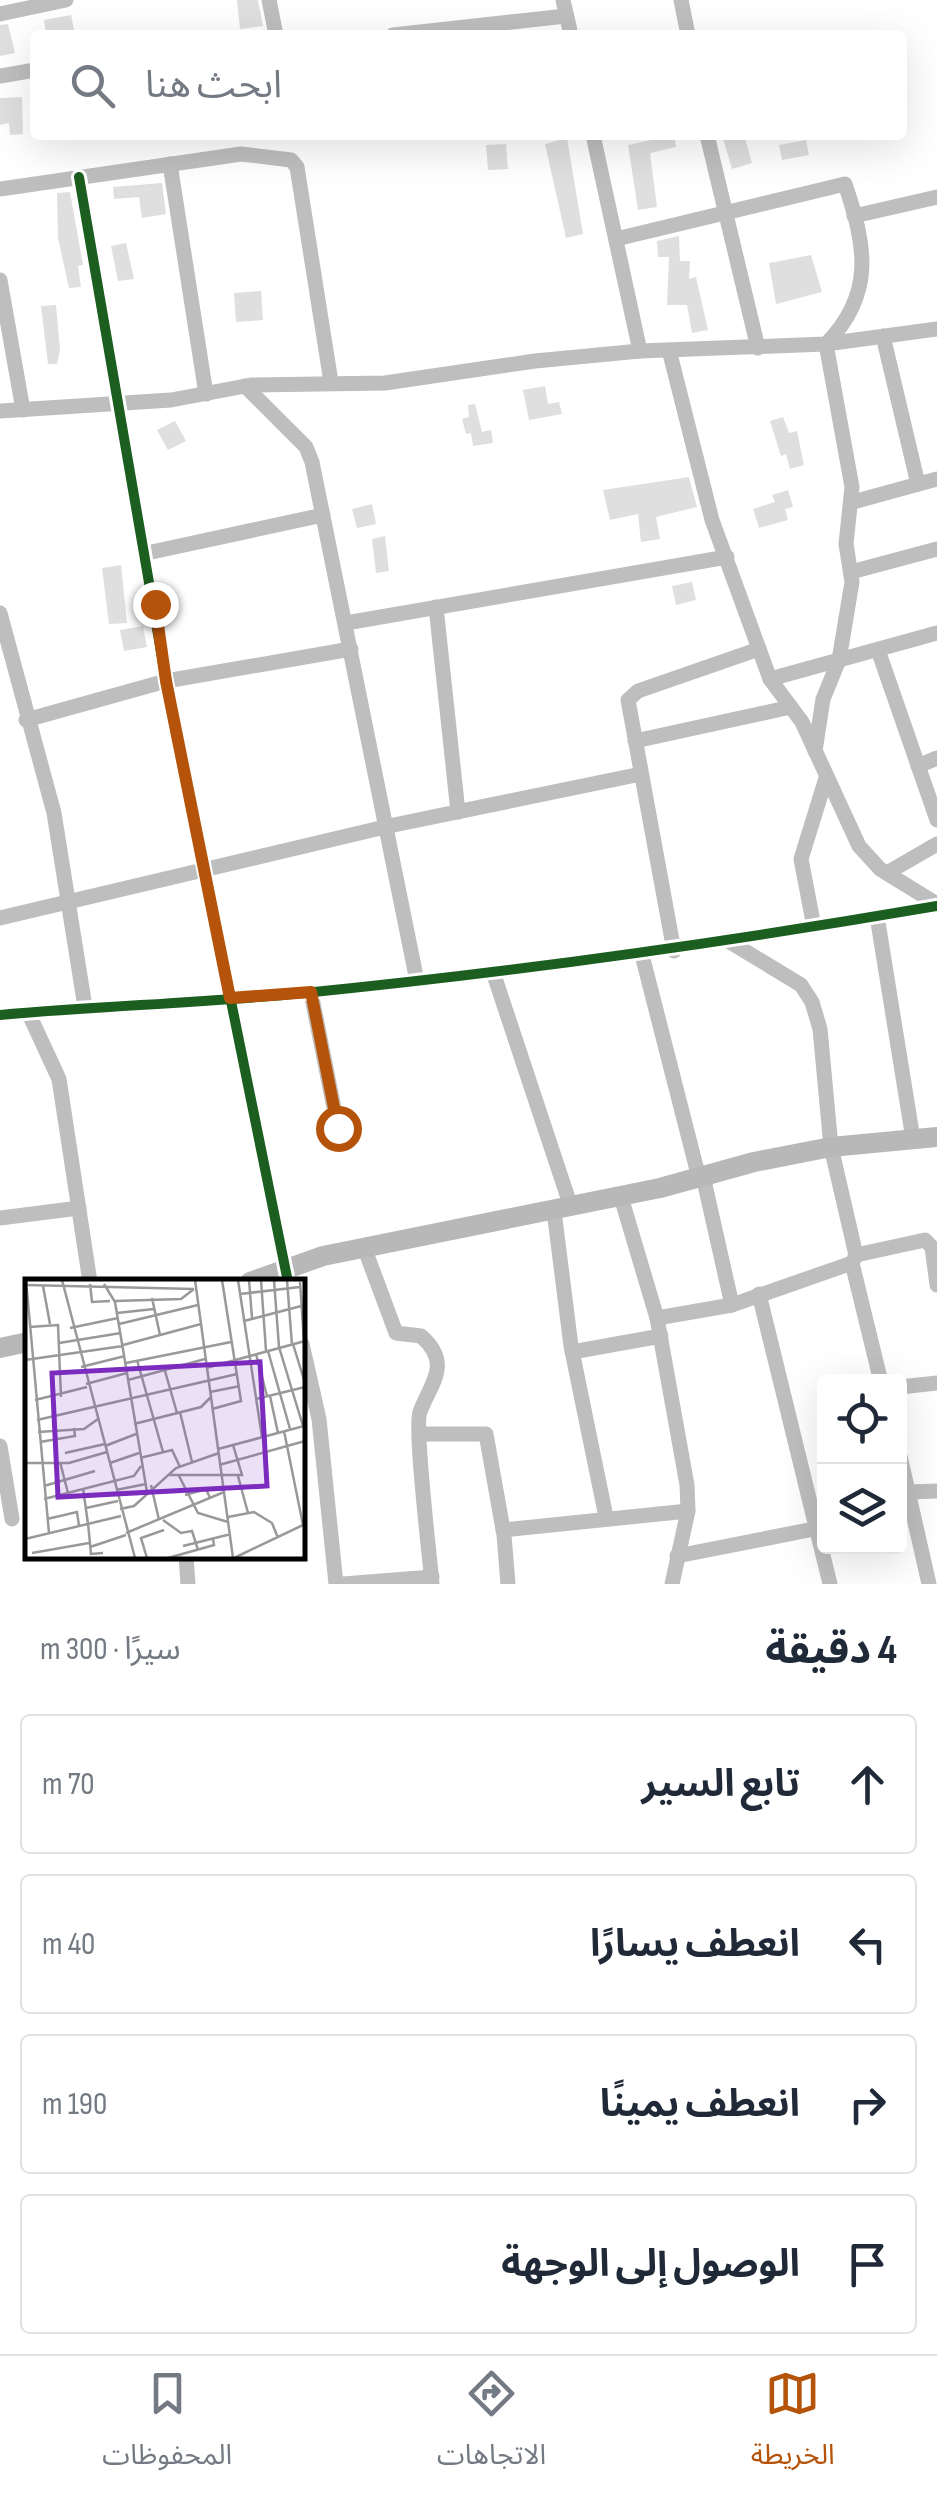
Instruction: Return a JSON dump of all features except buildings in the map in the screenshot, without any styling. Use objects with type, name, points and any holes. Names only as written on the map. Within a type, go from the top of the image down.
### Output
[{"type":"street","points":[[0,14],[66,0]]},
{"type":"street","points":[[269,0],[275,30]]},
{"type":"street","points":[[681,0],[687,30]]},
{"type":"street","points":[[425,30],[564,8]]},
{"type":"street","points":[[0,76],[30,71]]},
{"type":"street","points":[[241,140],[242,154]]},
{"type":"street","points":[[593,140],[640,351]]},
{"type":"street","points":[[709,140],[723,213],[758,348]]},
{"type":"street","points":[[0,188],[242,154],[286,158],[297,167],[331,382]]},
{"type":"street","points":[[170,164],[206,394]]},
{"type":"street","points":[[79,177],[122,404],[166,681],[287,1275],[364,1247],[622,1197],[831,1147],[937,1137]]},
{"type":"street","points":[[616,239],[844,184],[864,273],[844,326],[826,344]]},
{"type":"street","points":[[854,216],[937,197]]},
{"type":"street","points":[[0,280],[24,410]]},
{"type":"street","points":[[0,411],[122,404],[244,386],[396,382],[475,367],[640,351],[826,344],[937,329]]},
{"type":"street","points":[[883,336],[918,484]]},
{"type":"street","points":[[815,751],[823,698],[839,660],[851,572],[846,544],[853,502],[826,344]]},
{"type":"street","points":[[669,350],[704,492],[770,679],[815,751],[859,846],[887,874],[937,905]]},
{"type":"street","points":[[244,386],[306,447],[389,826],[417,980]]},
{"type":"street","points":[[853,502],[937,479]]},
{"type":"street","points":[[147,553],[323,516]]},
{"type":"street","points":[[851,572],[937,548]]},
{"type":"street","points":[[346,623],[727,557]]},
{"type":"street","points":[[436,608],[458,812]]},
{"type":"street","points":[[0,613],[54,813],[85,1008]]},
{"type":"street","points":[[770,679],[937,633]]},
{"type":"street","points":[[26,720],[166,681],[352,649]]},
{"type":"street","points":[[674,951],[635,742],[631,694],[760,650]]},
{"type":"street","points":[[878,650],[937,820]]},
{"type":"street","points":[[635,742],[791,707]]},
{"type":"street","points":[[918,766],[937,758]]},
{"type":"street","points":[[0,918],[71,905],[389,826],[642,774]]},
{"type":"street","points":[[814,927],[801,859],[826,778]]},
{"type":"street","points":[[887,874],[937,844]]},
{"type":"street","points":[[0,1014],[311,992],[642,955],[937,905]]},
{"type":"street","points":[[877,916],[913,1139]]},
{"type":"street","points":[[730,942],[801,985],[812,1002],[820,1029],[831,1147],[879,1374]]},
{"type":"street","points":[[642,955],[732,1305]]},
{"type":"street","points":[[493,972],[562,1209],[572,1352],[606,1517]]},
{"type":"street","points":[[311,992],[338,1128]]},
{"type":"street","points":[[28,1012],[60,1079],[90,1279]]},
{"type":"street","points":[[622,1197],[661,1336],[688,1511],[672,1584]]},
{"type":"street","points":[[0,1218],[79,1208]]},
{"type":"street","points":[[657,1318],[732,1305],[854,1259],[924,1240],[932,1248],[937,1284]]},
{"type":"street","points":[[306,1380],[319,1419],[340,1584],[432,1580],[418,1415],[437,1378],[436,1357],[421,1336],[396,1333],[364,1247]]},
{"type":"street","points":[[759,1294],[817,1513]]},
{"type":"street","points":[[572,1352],[661,1336]]},
{"type":"street","points":[[0,1348],[25,1343]]},
{"type":"street","points":[[907,1386],[937,1382]]},
{"type":"street","points":[[420,1434],[486,1434],[508,1584]]},
{"type":"street","points":[[0,1446],[13,1519]]},
{"type":"street","points":[[930,1574],[907,1503],[937,1491]]},
{"type":"street","points":[[503,1530],[688,1511]]},
{"type":"street","points":[[677,1556],[817,1529]]},
{"type":"street","points":[[825,1554],[830,1584]]},
{"type":"street","points":[[186,1559],[188,1584]]},
{"type":"cycle path","points":[[79,177],[166,681],[287,1279]]},
{"type":"cycle path","points":[[0,1015],[266,996],[463,976],[937,906]]},
{"type":"route","points":[[155,604],[166,681],[230,998],[311,992],[338,1128]]}]
